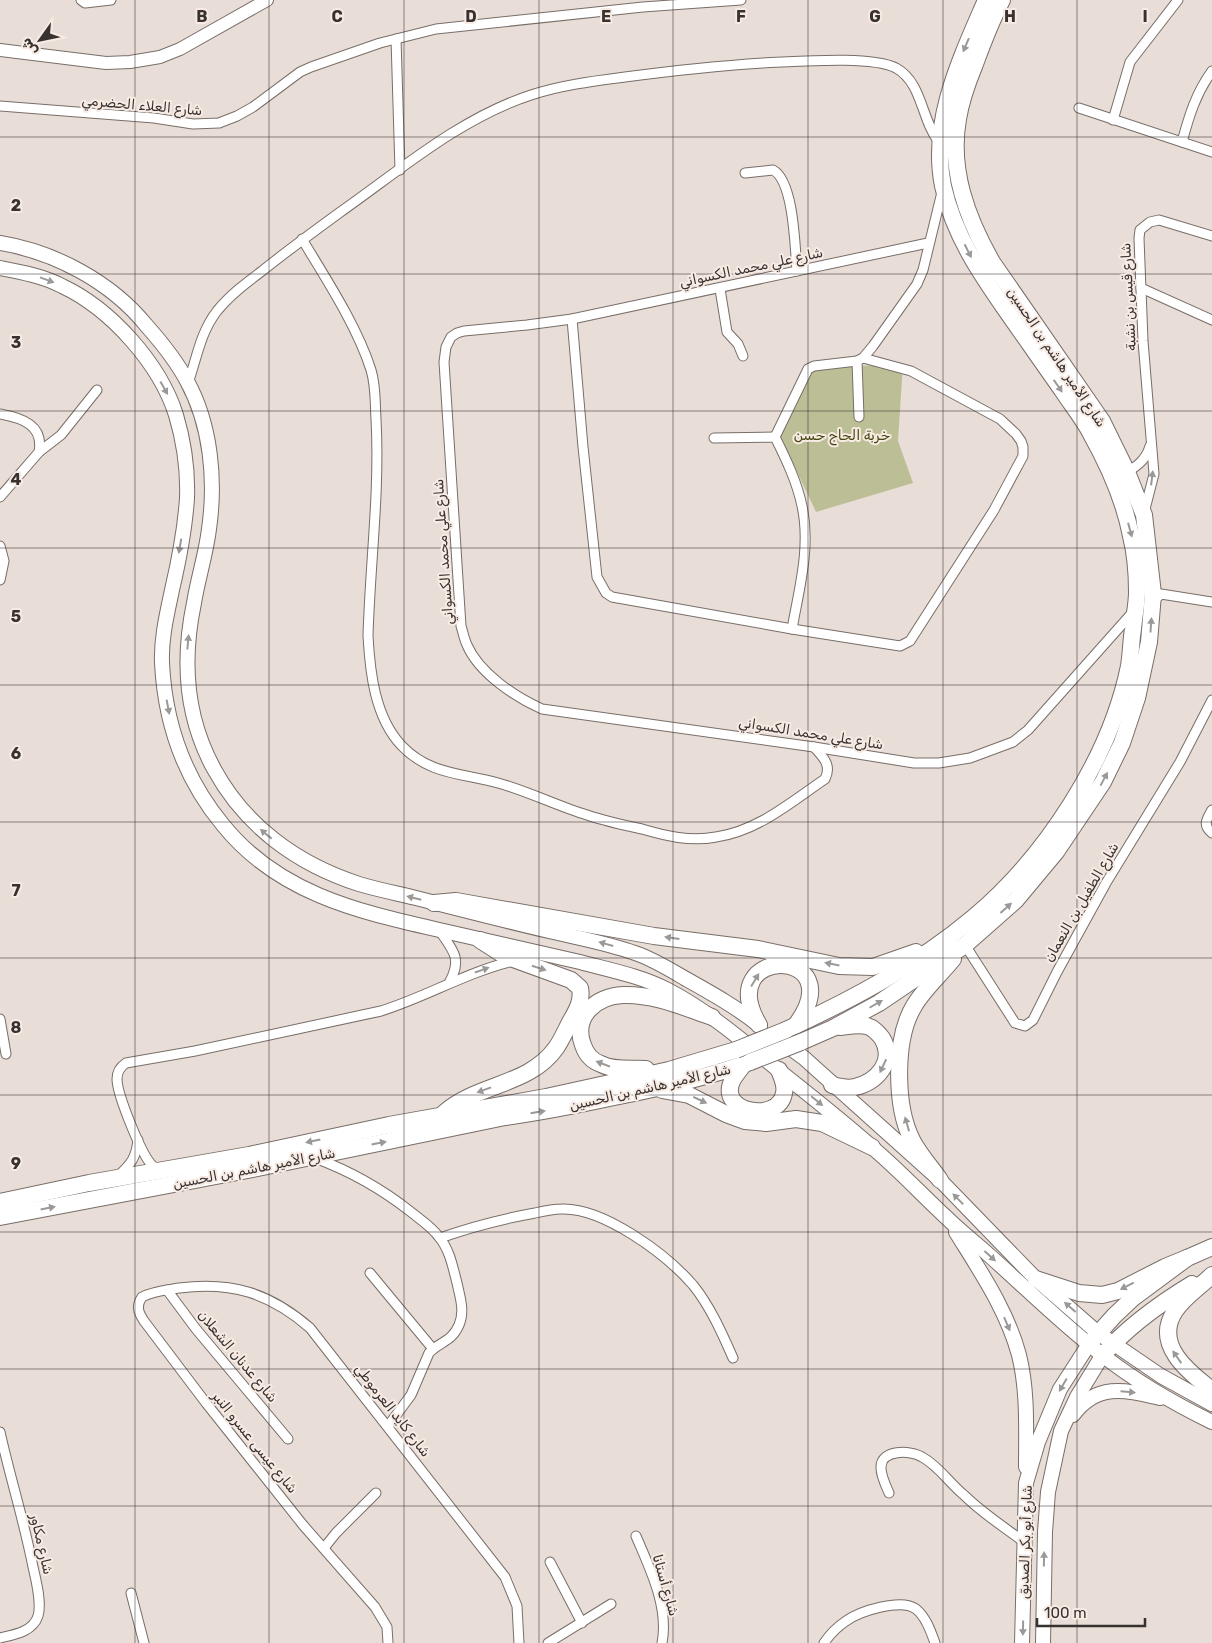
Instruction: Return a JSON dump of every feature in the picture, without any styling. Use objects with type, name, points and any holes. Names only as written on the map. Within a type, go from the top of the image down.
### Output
[{"type":"highway","name":"شارع الأمير هاشم بن الحسين","points":[[0,1202],[546,1097],[669,1070],[744,1058],[790,1028],[875,986],[945,940],[974,918],[1020,874],[1045,842],[1089,775],[1115,715],[1128,666],[1137,592],[1132,537],[1120,496],[1106,462],[1088,428],[976,266],[956,225],[943,185],[940,143],[943,121],[956,68],[986,0]]},
{"type":"highway","name":"شارع الأمير هاشم بن الحسين","points":[[0,1217],[652,1089],[685,1081],[744,1058],[801,1042],[833,1028],[879,1003],[965,944],[1016,900],[1056,852],[1103,782],[1122,743],[1137,698],[1157,598],[1153,594],[1144,515],[1127,472],[1102,421],[992,262],[978,237],[963,199],[957,171],[955,148],[958,118],[991,20],[1002,0]]},
{"type":"highway","points":[[434,903],[456,901],[654,936],[758,949],[839,966],[873,966],[899,959],[945,940]]},
{"type":"highway","points":[[442,1116],[468,1096],[514,1079],[541,1064],[557,1048],[576,1012],[581,994],[577,983],[516,960],[496,951],[480,940]]},
{"type":"highway","points":[[940,1180],[912,1140],[906,1124],[900,1077],[902,1039],[906,1023],[914,1006],[965,944]]},
{"type":"highway","points":[[759,1025],[749,1000],[752,984],[758,973],[771,966],[780,964],[795,967],[803,974],[809,985],[810,998],[807,1008],[790,1028]]},
{"type":"highway","points":[[669,1070],[611,1067],[593,1060],[585,1050],[579,1032],[583,1016],[594,1004],[603,999],[621,995],[653,997],[712,1017]]},
{"type":"highway","points":[[832,1085],[854,1088],[873,1080],[885,1066],[886,1053],[882,1038],[869,1027],[857,1025],[833,1028]]},
{"type":"highway","points":[[744,1058],[730,1090],[738,1107],[751,1111],[768,1110],[776,1106],[784,1096],[785,1085],[779,1070]]},
{"type":"highway","points":[[652,1089],[690,1095],[726,1114],[746,1121],[766,1123],[796,1119],[815,1121],[872,1147]]},
{"type":"highway","name":"شارع أبو بكر الصديق","points":[[1094,1338],[1133,1298],[1187,1258],[1212,1247]]},
{"type":"highway","points":[[1036,1278],[1079,1293],[1102,1295],[1118,1291],[1164,1267],[1187,1258]]},
{"type":"highway","points":[[1212,1275],[1179,1306],[1170,1320],[1168,1340],[1176,1356],[1188,1371],[1212,1390]]},
{"type":"highway","name":"شارع أبو بكر الصديق","points":[[1108,1350],[1134,1324],[1160,1304],[1212,1275]]},
{"type":"main road","points":[[0,243],[52,258],[99,283],[138,315],[173,357],[198,404],[204,425],[212,474],[212,491],[209,529],[188,634],[187,670],[192,710],[211,762],[225,787],[247,816],[265,833],[297,857],[325,871],[358,883],[636,953],[652,960],[749,1016],[804,1058],[940,1180],[1094,1338]]},
{"type":"main road","points":[[0,268],[61,285],[107,316],[143,354],[167,393],[175,412],[186,462],[187,495],[163,639],[162,665],[167,701],[179,753],[188,773],[223,826],[241,846],[294,884],[316,896],[344,906],[379,917],[540,952],[615,971],[661,986],[676,994],[712,1017],[779,1070],[872,1147],[949,1221],[1170,1401]]},
{"type":"main road","points":[[949,1221],[991,1290],[1008,1325],[1018,1354],[1022,1372],[1026,1418],[1026,1483]]},
{"type":"main road","name":"شارع أبو بكر الصديق","points":[[1022,1643],[1026,1483],[1038,1442],[1060,1389],[1094,1338]]},
{"type":"main road","points":[[1108,1350],[1212,1404]]},
{"type":"main road","name":"شارع أبو بكر الصديق","points":[[1043,1643],[1046,1505],[1061,1431],[1077,1397],[1108,1350]]},
{"type":"main road","points":[[1061,1431],[1090,1397],[1112,1390],[1136,1392],[1170,1401],[1212,1422]]},
{"type":"street","points":[[82,0],[86,3],[111,0]]},
{"type":"street","points":[[0,50],[106,63],[130,62],[160,57],[180,49],[267,0]]},
{"type":"street","name":"شارع العلاء الحضرمي","points":[[0,106],[154,118],[193,124],[219,123],[253,107],[300,72],[380,44],[436,29],[643,7],[741,0]]},
{"type":"street","points":[[1113,120],[1130,62],[1178,0]]},
{"type":"street","points":[[396,39],[400,170]]},
{"type":"street","points":[[188,383],[200,341],[216,313],[235,292],[302,239],[474,120],[512,102],[552,88],[702,67],[825,61],[874,63],[887,65],[898,70],[908,78],[915,88],[932,131],[940,143]]},
{"type":"street","points":[[1182,142],[1196,95],[1212,71]]},
{"type":"street","points":[[1079,108],[1212,152]]},
{"type":"street","points":[[745,173],[773,170],[784,181],[789,194],[797,272]]},
{"type":"street","points":[[859,418],[860,359],[879,339],[917,284],[923,270],[943,185]]},
{"type":"street","points":[[936,214],[943,211],[956,225]]},
{"type":"street","name":"شارع قيس بن نشبة","points":[[1144,515],[1154,474],[1143,342],[1140,230],[1144,225],[1159,220],[1212,236]]},
{"type":"street","points":[[302,239],[334,292],[359,341],[371,372],[374,387],[377,438],[368,627],[369,659],[379,706],[393,735],[402,747],[424,764],[447,772],[497,782],[587,815],[673,837],[693,839],[734,834],[751,827],[825,779],[828,765],[814,747]]},
{"type":"street","name":"شارع علي محمد الكسواني","points":[[928,243],[720,289],[572,319],[464,331],[451,337],[446,347],[444,362],[461,626],[467,646],[477,661],[494,679],[525,702],[542,709],[914,763],[939,763],[970,758],[1013,742],[1028,730],[1135,609]]},
{"type":"street","points":[[1141,288],[1212,320]]},
{"type":"street","points":[[720,289],[727,332],[738,344],[743,356]]},
{"type":"street","points":[[572,319],[597,577],[602,588],[612,597],[792,629],[900,646],[907,644],[994,510],[1023,456],[1024,446],[1016,434],[1000,419],[910,371],[860,359],[814,366],[808,369],[775,438]]},
{"type":"street","points":[[0,497],[39,452],[61,435],[97,390]]},
{"type":"street","points":[[0,414],[26,421],[36,430],[40,438],[39,452]]},
{"type":"street","points":[[714,438],[775,438]]},
{"type":"street","points":[[775,438],[792,475],[800,499],[806,538],[792,629]]},
{"type":"street","points":[[1127,472],[1135,468],[1144,459],[1152,441]]},
{"type":"street","points":[[0,546],[4,561],[0,580]]},
{"type":"street","points":[[1150,567],[1162,590],[1171,596]]},
{"type":"street","points":[[1157,598],[1171,596],[1212,602]]},
{"type":"street","points":[[1118,628],[1125,630],[1132,638]]},
{"type":"street","name":"شارع الطفيل بن النعمان","points":[[965,944],[1015,1023],[1025,1026],[1033,1020],[1106,883],[1180,762],[1212,700]]},
{"type":"street","points":[[1212,810],[1206,819],[1206,825],[1207,829],[1212,833]]},
{"type":"street","points":[[439,930],[452,949],[456,961],[454,973],[449,984]]},
{"type":"street","points":[[165,1170],[154,1166],[144,1154],[126,1111],[117,1080],[119,1068],[126,1063],[195,1051],[362,1016],[408,1003],[488,968],[516,960]]},
{"type":"street","points":[[0,1019],[6,1054]]},
{"type":"street","points":[[115,1179],[130,1164],[136,1153],[138,1140]]},
{"type":"street","points":[[341,1169],[335,1160],[337,1155],[345,1150]]},
{"type":"street","points":[[312,1157],[341,1169],[382,1191],[426,1224],[440,1238],[450,1259],[462,1309],[459,1324],[453,1335],[433,1349],[426,1359],[411,1395],[388,1426]]},
{"type":"street","points":[[440,1238],[477,1225],[562,1208],[578,1210],[609,1221],[654,1250],[693,1286],[713,1317],[733,1358]]},
{"type":"street","points":[[370,1273],[433,1349]]},
{"type":"street","name":"شارع كايد العرموطي","points":[[167,1290],[209,1287],[247,1290],[273,1301],[310,1328],[505,1577],[517,1606],[519,1643]]},
{"type":"street","name":"شارع عدنان الشعلان","points":[[167,1290],[196,1329],[288,1439]]},
{"type":"street","name":"شارع عيسى عسرو النبر","points":[[167,1290],[142,1297],[138,1305],[140,1314],[206,1403],[303,1525],[375,1607],[387,1627],[388,1643]]},
{"type":"street","name":"شارع مكاور","points":[[0,1434],[26,1533],[37,1583],[39,1608],[38,1617],[28,1629],[19,1634],[0,1638]]},
{"type":"street","points":[[889,1493],[881,1470],[882,1461],[896,1453],[916,1454],[933,1464],[964,1496],[1024,1542]]},
{"type":"street","points":[[324,1548],[336,1532],[376,1492]]},
{"type":"street","name":"شارع أستانا","points":[[636,1536],[651,1573],[663,1612],[662,1643]]},
{"type":"street","points":[[550,1562],[582,1622]]},
{"type":"street","points":[[131,1593],[144,1643]]},
{"type":"street","points":[[548,1643],[611,1604]]},
{"type":"street","points":[[824,1643],[833,1631],[852,1617],[897,1604],[916,1609],[924,1620],[935,1643]]},
{"type":"green space","name":"خربة الحاج حسن","points":[[903,364],[898,441],[913,483],[816,512],[780,436],[811,368]]}]
